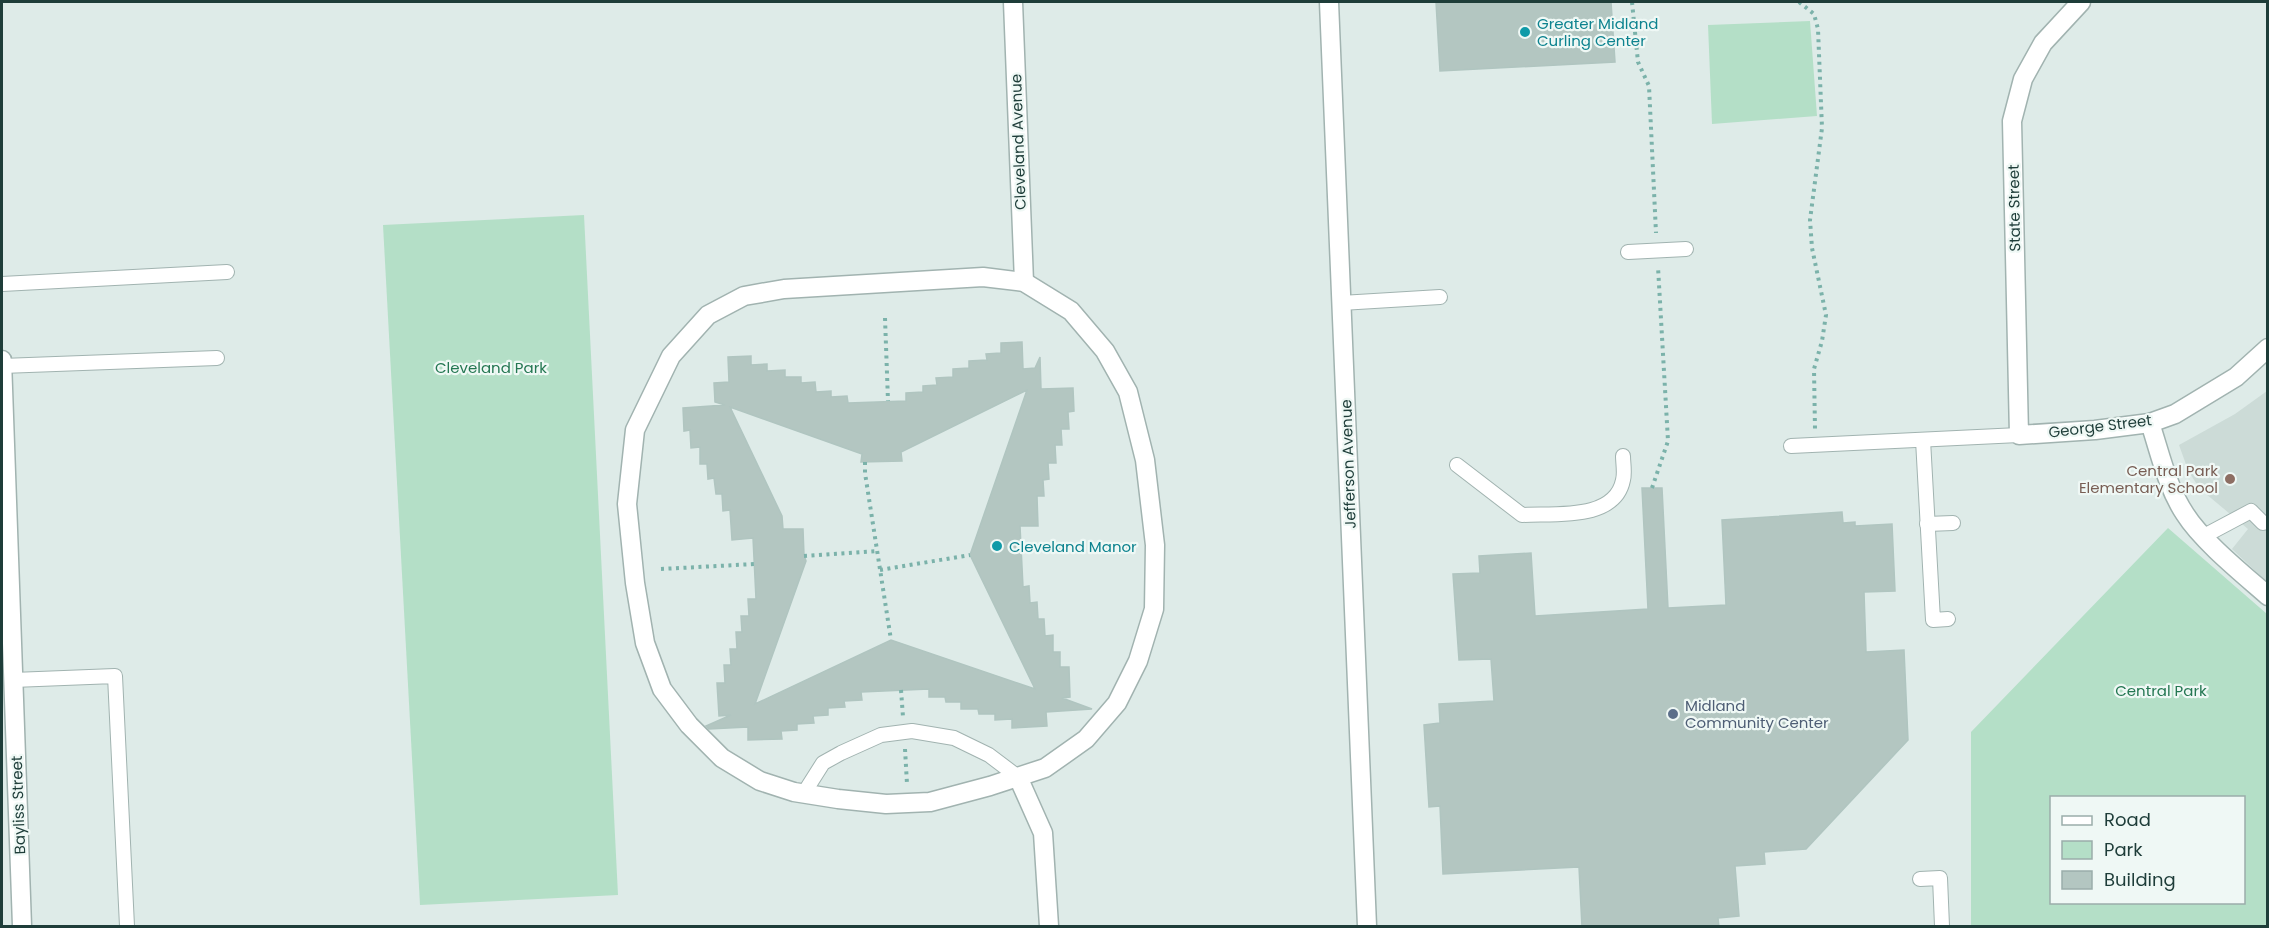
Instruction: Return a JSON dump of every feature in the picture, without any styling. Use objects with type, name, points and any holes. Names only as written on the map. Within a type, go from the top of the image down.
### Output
[{"type":"street","name":"Cleveland Avenue","points":[[1013,2],[1024,282]]},
{"type":"street","name":"Jefferson Avenue","points":[[1329,2],[1366,927]]},
{"type":"street","name":"State Street","points":[[2019,435],[2012,121],[2023,79],[2043,43],[2081,2]]},
{"type":"street","points":[[983,277],[1024,282],[1071,311],[1106,351],[1128,392],[1145,460],[1155,545],[1154,609],[1138,661],[1117,703],[1086,739],[1045,768],[1018,777],[930,802],[886,804],[838,800],[804,793],[760,782],[722,758],[689,725],[662,689],[645,643],[633,572],[627,504],[635,430],[671,356],[708,315],[744,296],[784,289],[983,277]]},
{"type":"street","name":"George Street","points":[[2019,435],[2095,430],[2150,423],[2175,414],[2236,377],[2268,348]]},
{"type":"street","name":"Bayliss Street","points":[[2,360],[9,747],[22,927]]},
{"type":"street","points":[[2150,423],[2172,490],[2185,515],[2268,596]]},
{"type":"street","points":[[1018,777],[1043,834],[1048,927]]},
{"type":"lane","points":[[1628,252],[1686,249]]},
{"type":"lane","points":[[2,284],[227,272]]},
{"type":"lane","points":[[1341,303],[1440,297]]},
{"type":"lane","points":[[2,366],[217,358]]},
{"type":"lane","points":[[1791,446],[2019,435]]},
{"type":"lane","points":[[1923,440],[1933,620],[1948,619]]},
{"type":"lane","points":[[1457,465],[1522,514],[1587,512],[1610,503],[1618,492],[1624,479],[1623,456]]},
{"type":"lane","points":[[2204,536],[2251,512],[2263,523]]},
{"type":"lane","points":[[1928,524],[1953,523]]},
{"type":"lane","points":[[9,684],[115,676],[127,927]]},
{"type":"lane","points":[[804,793],[823,763],[881,735],[912,730],[954,738],[989,755],[1018,777]]},
{"type":"lane","points":[[1920,879],[1940,878],[1942,927]]},
{"type":"path","points":[[1799,2],[1814,14],[1818,29],[1822,128],[1810,220],[1812,248],[1826,315],[1814,369],[1815,445]]},
{"type":"path","points":[[885,318],[888,401]]},
{"type":"path","points":[[865,462],[891,640]]},
{"type":"path","points":[[1021,551],[1129,547]]},
{"type":"path","points":[[804,556],[877,551]]},
{"type":"path","points":[[880,570],[970,555]]},
{"type":"path","points":[[662,569],[754,564]]},
{"type":"path","points":[[901,690],[904,721]]},
{"type":"path","points":[[904,746],[907,788]]},
{"type":"shaded area","name":"Central Park Elementary School","points":[[2267,391],[2267,582],[2232,549],[2248,529],[2199,488],[2188,470],[2179,445],[2235,414]]},
{"type":"green space","points":[[1810,21],[1817,116],[1712,124],[1708,25]]},
{"type":"green space","name":"Cleveland Park","points":[[584,215],[618,895],[420,905],[383,225]]},
{"type":"green space","name":"Central Park","points":[[2168,528],[2267,614],[2267,926],[1971,926],[1971,732]]},
{"type":"building","name":"Greater Midland Curling Center","points":[[1436,2],[1611,2],[1615,62],[1440,71]]},
{"type":"building","name":"Cleveland Manor","points":[[1022,342],[1023,369],[1035,368],[1040,357],[1041,389],[1073,388],[1074,411],[1068,412],[1069,429],[1061,429],[1062,445],[1055,445],[1056,463],[1048,463],[1049,479],[1043,480],[1044,496],[1037,496],[1038,526],[1020,526],[1023,587],[1029,586],[1030,603],[1037,602],[1038,619],[1044,619],[1045,636],[1053,635],[1053,652],[1060,652],[1060,667],[1069,667],[1070,697],[1062,698],[1092,709],[1046,712],[1047,726],[1012,728],[1012,719],[995,720],[995,714],[979,714],[978,709],[961,709],[961,702],[946,702],[945,697],[929,697],[929,689],[861,692],[862,700],[844,701],[845,707],[828,708],[828,715],[813,716],[814,723],[797,724],[797,730],[781,731],[782,739],[748,740],[748,727],[709,729],[706,726],[731,715],[719,716],[717,683],[725,683],[724,665],[731,665],[730,649],[737,649],[736,632],[742,632],[741,616],[749,616],[748,599],[756,599],[753,538],[732,540],[730,510],[723,511],[722,494],[716,494],[714,478],[708,479],[707,464],[700,464],[700,447],[691,448],[690,430],[684,431],[683,408],[725,405],[715,402],[714,383],[729,382],[728,357],[751,356],[751,365],[767,364],[767,371],[785,370],[785,377],[801,377],[801,383],[815,382],[816,392],[831,391],[831,397],[847,396],[848,403],[906,401],[906,393],[923,392],[923,386],[937,385],[936,378],[953,377],[953,369],[969,368],[969,361],[987,360],[986,354],[1001,353],[1001,343]],"holes":[[[1027,390],[970,555],[1035,689],[891,640],[755,704],[806,561],[803,529],[783,529],[782,516],[730,407],[862,454],[861,462],[902,461],[901,452]]]},
{"type":"building","name":"Midland Community Center","points":[[1642,488],[1662,488],[1668,608],[1726,605],[1722,520],[1842,512],[1843,523],[1855,522],[1855,526],[1892,524],[1895,591],[1864,592],[1866,652],[1904,650],[1908,740],[1806,849],[1764,852],[1765,864],[1735,866],[1739,916],[1718,918],[1719,927],[1582,927],[1579,867],[1443,874],[1440,806],[1429,807],[1424,725],[1440,723],[1439,704],[1494,701],[1491,659],[1459,660],[1453,574],[1480,573],[1479,556],[1531,553],[1535,616],[1648,609]]},
{"type":"place","name":"Greater Midland Curling Center","points":[[1525,32]]},
{"type":"place","name":"Central Park Elementary School","points":[[2230,479]]},
{"type":"place","name":"Cleveland Manor","points":[[997,546]]},
{"type":"place","name":"Midland Community Center","points":[[1673,714]]}]
